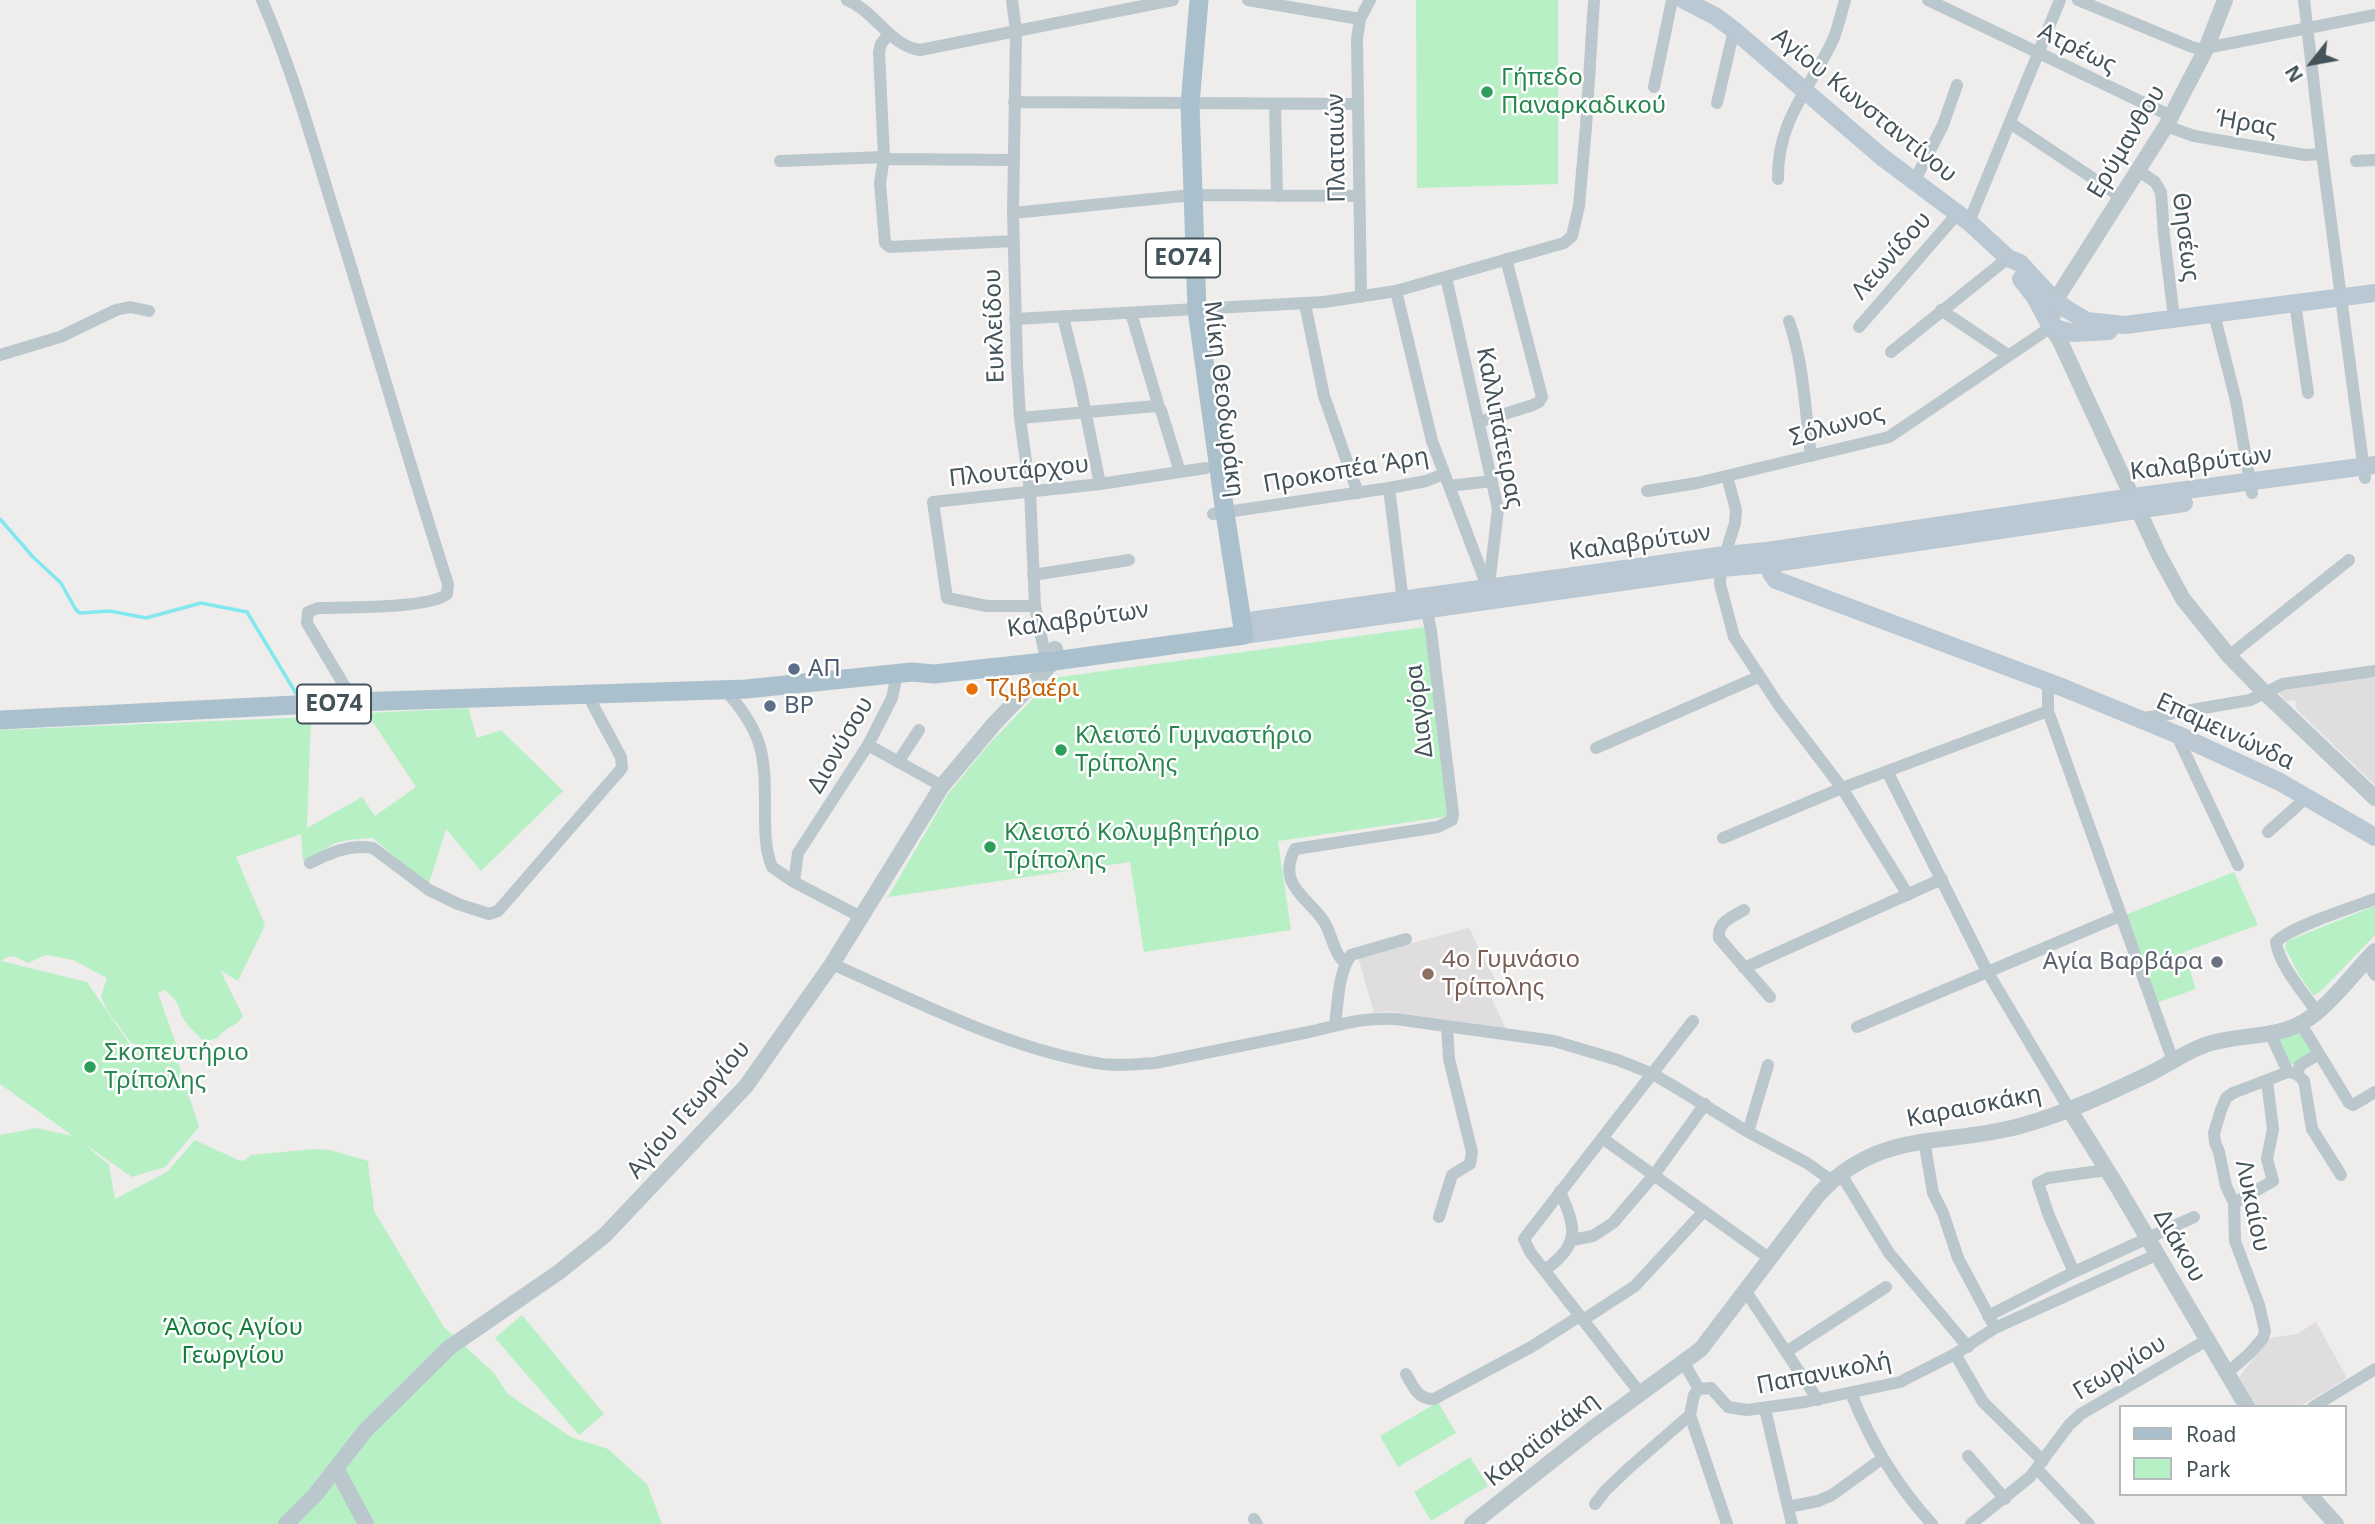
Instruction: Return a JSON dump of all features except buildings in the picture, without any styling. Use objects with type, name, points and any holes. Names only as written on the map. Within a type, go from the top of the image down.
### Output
[{"type":"main road","name":"Μίκη Θεοδωράκη","points":[[1187,0],[1185,104],[1191,310],[1206,468],[1219,513]]},
{"type":"main road","name":"Μίκη Θεοδωράκη","points":[[1185,104],[1199,0]]},
{"type":"main road","name":"Αγίου Κωνσταντίνου","points":[[1684,0],[1715,16],[1734,30],[1873,150],[1963,218],[2008,258],[2020,263],[2056,301],[2075,315],[2096,323],[2125,325],[2375,293]]},
{"type":"main road","name":"Αγίου Κωνσταντίνου","points":[[2008,258],[2051,327],[2087,334],[2125,325]]},
{"type":"main road","points":[[2028,288],[2056,301]]},
{"type":"main road","name":"Μίκη Θεοδωράκη","points":[[1191,310],[1237,629]]},
{"type":"main road","name":"Καλαβρύτων","points":[[587,694],[725,690],[905,673],[934,674],[1051,653],[1768,558],[2135,503],[2370,472]]},
{"type":"main road","name":"Επαμεινώνδα","points":[[1768,558],[1771,573],[1776,580],[2176,734],[2280,782],[2375,836]]},
{"type":"main road","name":"Καλαβρύτων","points":[[1237,629],[1403,601],[1426,604]]},
{"type":"main road","name":"ΕΟ74","points":[[0,719],[587,694]]},
{"type":"street","points":[[262,0],[294,82],[448,584],[447,594],[439,599],[401,605],[310,609],[307,623],[354,702]]},
{"type":"street","points":[[847,0],[865,10],[905,45],[920,50],[1173,0]]},
{"type":"street","name":"Ευκλείδου","points":[[1012,0],[1016,31],[1013,213],[1020,418],[1030,491],[1035,606],[1051,653]]},
{"type":"street","points":[[1248,0],[1360,19]]},
{"type":"street","name":"Πλαταιών","points":[[1361,297],[1357,39],[1360,19],[1370,0]]},
{"type":"street","points":[[1015,319],[1305,304],[1361,297],[1396,291],[1564,243],[1572,236],[1579,206],[1587,127],[1594,0]]},
{"type":"street","points":[[1654,87],[1672,0]]},
{"type":"street","points":[[1778,179],[1780,155],[1794,110],[1833,41],[1845,0]]},
{"type":"street","name":"Ατρέως","points":[[1928,0],[2168,121]]},
{"type":"street","name":"Λεωνίδου","points":[[1858,327],[1963,218],[2010,123],[2060,0]]},
{"type":"street","points":[[2078,0],[2192,47],[2206,49],[2375,15]]},
{"type":"street","name":"Ερύμανθου","points":[[2056,301],[2168,121],[2206,49],[2225,0]]},
{"type":"street","points":[[2304,0],[2340,297],[2370,472]]},
{"type":"street","points":[[1717,103],[1734,30]]},
{"type":"street","points":[[889,33],[879,52],[884,158],[880,183],[884,239],[887,246],[1014,241]]},
{"type":"street","points":[[1914,182],[1943,125],[1957,85]]},
{"type":"street","points":[[1014,102],[1357,104]]},
{"type":"street","points":[[1275,104],[1277,196]]},
{"type":"street","name":"Ήρας","points":[[2168,121],[2194,136],[2305,155],[2322,154]]},
{"type":"street","points":[[2010,123],[2121,197]]},
{"type":"street","points":[[780,161],[884,158],[1014,160]]},
{"type":"street","points":[[2356,162],[2375,160]]},
{"type":"street","name":"Θησέως","points":[[2139,171],[2155,182],[2161,191],[2174,318]]},
{"type":"street","points":[[1013,213],[1187,196],[1359,196]]},
{"type":"street","points":[[1891,352],[2008,258]]},
{"type":"street","points":[[1479,422],[1541,401],[1541,389],[1506,259]]},
{"type":"street","name":"Καλλιπάτειρας","points":[[1446,277],[1492,481],[1498,519],[1490,562],[1490,595]]},
{"type":"street","points":[[1396,291],[1429,431],[1490,595]]},
{"type":"street","points":[[2056,301],[2051,327],[2183,599],[2229,656],[2375,798]]},
{"type":"street","points":[[2295,303],[2308,393]]},
{"type":"street","points":[[1305,304],[1324,396],[1358,493]]},
{"type":"street","points":[[0,355],[60,337],[116,310],[130,307],[149,311]]},
{"type":"street","points":[[1941,310],[2008,355]]},
{"type":"street","points":[[1132,313],[1180,472]]},
{"type":"street","points":[[2214,314],[2236,401],[2251,488]]},
{"type":"street","points":[[1063,317],[1086,411],[1100,484]]},
{"type":"street","points":[[2051,327],[2064,320],[2096,323]]},
{"type":"street","points":[[1789,321],[1795,338],[1811,456]]},
{"type":"street","name":"Σόλωνος","points":[[1647,491],[1727,476],[1889,437],[2051,327]]},
{"type":"street","points":[[1020,418],[1153,405],[1159,407]]},
{"type":"street","name":"Πλουτάρχου","points":[[1035,606],[987,606],[947,598],[933,502],[1100,484],[1206,468]]},
{"type":"street","points":[[1727,476],[1736,510],[1733,534],[1723,562],[1720,584],[1730,627],[1738,646],[1758,677],[1842,788],[1908,895]]},
{"type":"street","name":"Προκοπέα Άρη","points":[[1219,513],[1426,481],[1492,481]]},
{"type":"street","points":[[1389,488],[1403,601]]},
{"type":"street","points":[[1033,575],[1129,560]]},
{"type":"street","points":[[2229,656],[2349,560]]},
{"type":"street","name":"Διαγόρα","points":[[1346,963],[1339,956],[1320,915],[1294,887],[1290,864],[1295,849],[1438,827],[1452,820],[1426,604]]},
{"type":"street","name":"Αγίου Γεωργίου","points":[[286,1524],[315,1495],[365,1431],[450,1347],[559,1272],[627,1213],[754,1077],[832,964],[942,786],[1051,653]]},
{"type":"street","points":[[2138,719],[2250,700],[2283,684],[2375,671]]},
{"type":"street","name":"Διονύσου","points":[[794,882],[798,853],[868,745],[905,673]]},
{"type":"street","points":[[1596,748],[1758,677]]},
{"type":"street","points":[[2048,683],[2048,711],[2173,1061]]},
{"type":"street","points":[[725,690],[748,718],[761,745],[766,834],[769,859],[776,871],[861,917]]},
{"type":"street","points":[[310,863],[337,850],[373,848],[429,890],[458,904],[489,914],[498,911],[622,768],[621,757],[587,694]]},
{"type":"street","points":[[1723,838],[1842,788],[2048,711]]},
{"type":"street","points":[[898,762],[919,730]]},
{"type":"street","points":[[2176,734],[2238,865]]},
{"type":"street","points":[[868,745],[942,786]]},
{"type":"street","points":[[1887,771],[1987,971],[2068,1109]]},
{"type":"street","points":[[2269,832],[2306,798]]},
{"type":"street","points":[[1744,968],[1942,879]]},
{"type":"street","points":[[2317,1012],[2291,974],[2276,942],[2304,926],[2375,899]]},
{"type":"street","points":[[1744,909],[1724,922],[1718,932],[1722,943],[1770,997]]},
{"type":"street","points":[[1857,1027],[2120,916]]},
{"type":"street","points":[[1335,1025],[1346,963],[1351,955],[1406,939]]},
{"type":"street","points":[[2370,956],[2375,975]]},
{"type":"street","name":"Καραισκάκη","points":[[1640,1393],[1684,1363],[1710,1339],[1818,1195],[1837,1177],[1880,1151],[1924,1140],[2006,1129],[2068,1109],[2150,1074],[2211,1043],[2270,1033],[2301,1024],[2317,1012],[2370,956]]},
{"type":"street","points":[[832,964],[981,1030],[1096,1063],[1154,1063],[1374,1018],[1554,1041],[1618,1060],[1653,1074],[1748,1132],[1837,1177],[1889,1253],[1968,1347]]},
{"type":"street","points":[[1640,1393],[1526,1246],[1524,1239],[1693,1021]]},
{"type":"street","points":[[2301,1024],[2349,1103],[2353,1105],[2375,1092]]},
{"type":"street","points":[[1439,1217],[1452,1175],[1469,1164],[1472,1152],[1449,1059],[1447,1027]]},
{"type":"street","points":[[2270,1033],[2293,1073],[2304,1081],[2312,1129],[2341,1175]]},
{"type":"street","name":"Λυκαίου","points":[[2227,1373],[2250,1353],[2263,1338],[2265,1331],[2259,1305],[2235,1241],[2234,1203],[2226,1186],[2214,1133],[2226,1098],[2293,1073],[2319,1054]]},
{"type":"street","points":[[1748,1132],[1768,1065]]},
{"type":"street","points":[[2234,1203],[2273,1181],[2267,1159],[2273,1129],[2267,1081]]},
{"type":"street","points":[[1572,1240],[1593,1236],[1614,1223],[1654,1175],[1705,1104]]},
{"type":"street","name":"Διάκου","points":[[2068,1109],[2158,1254],[2246,1405]]},
{"type":"street","points":[[1602,1138],[1769,1258]]},
{"type":"street","points":[[1924,1140],[1933,1193],[1943,1213],[1958,1258],[1995,1328]]},
{"type":"street","points":[[2074,1272],[2049,1216],[2038,1183],[2048,1178],[2107,1170]]},
{"type":"street","points":[[1545,1270],[1564,1253],[1572,1240],[1572,1227],[1560,1191]]},
{"type":"street","points":[[1406,1374],[1419,1395],[1429,1400],[1434,1399],[1531,1347],[1635,1286],[1704,1211]]},
{"type":"street","points":[[1989,1316],[2074,1272],[2194,1217]]},
{"type":"street","name":"Παπανικολή","points":[[1699,1389],[1710,1388],[1732,1409],[1765,1409],[1851,1393],[1911,1377],[1968,1347],[1995,1328],[2158,1254]]},
{"type":"street","points":[[1786,1352],[1886,1287]]},
{"type":"street","points":[[1745,1290],[1818,1400]]},
{"type":"street","name":"Γεωργίου","points":[[1970,1524],[2005,1499],[2040,1465],[2069,1425],[2081,1415],[2207,1340]]},
{"type":"street","points":[[1955,1354],[1983,1402],[2040,1465],[2088,1524]]},
{"type":"street","points":[[1684,1363],[1699,1389],[1692,1400],[1690,1415],[1727,1524]]},
{"type":"street","points":[[2316,1405],[2375,1369]]},
{"type":"street","name":"Καραϊσκάκη","points":[[1472,1524],[1640,1393]]},
{"type":"street","points":[[1851,1393],[1863,1425],[1883,1458],[1932,1524]]},
{"type":"street","points":[[1765,1409],[1793,1524]]},
{"type":"street","points":[[1595,1504],[1629,1468],[1690,1415]]},
{"type":"street","points":[[1968,1455],[2005,1499]]},
{"type":"street","points":[[1788,1507],[1818,1501],[1832,1495],[1883,1458]]},
{"type":"street","points":[[336,1468],[366,1524]]},
{"type":"street","points":[[2311,1496],[2336,1524]]},
{"type":"shaded area","points":[[2375,677],[2375,785],[2296,709],[2295,700],[2286,701],[2277,691]]},
{"type":"shaded area","name":"4ο Γυμνάσιο Τρίπολης","points":[[1469,928],[1501,991],[1491,997],[1506,1029],[1388,1011],[1374,1013],[1358,957]]},
{"type":"shaded area","points":[[2316,1322],[2347,1378],[2302,1405],[2255,1405],[2239,1377],[2270,1338],[2297,1334]]},
{"type":"green space","name":"Γήπεδο Παναρκαδικού","points":[[1416,0],[1558,0],[1558,184],[1417,188]]},
{"type":"green space","points":[[1425,627],[1451,816],[1278,841],[1291,930],[1144,952],[1130,862],[888,897],[948,794],[991,742],[1053,678]]},
{"type":"green space","name":"Άλσος Αγίου Γεωργίου","points":[[468,708],[477,738],[501,730],[563,791],[481,871],[446,829],[429,883],[373,838],[335,843],[303,861],[301,834],[236,857],[265,925],[238,981],[220,970],[243,1016],[218,1038],[203,1042],[183,1019],[175,1000],[164,990],[158,993],[177,1047],[147,1047],[131,1043],[106,1008],[101,996],[107,978],[73,960],[46,955],[28,963],[14,957],[1,961],[87,982],[131,1046],[174,1050],[199,1127],[165,1167],[132,1177],[83,1143],[109,1165],[115,1199],[167,1172],[195,1140],[244,1161],[251,1155],[314,1149],[330,1150],[368,1161],[374,1211],[444,1327],[494,1373],[508,1394],[571,1437],[608,1449],[647,1484],[662,1524],[0,1524],[0,1135],[36,1128],[73,1136],[0,1084],[0,730],[311,717],[307,828],[362,797],[375,816],[416,787],[367,713]]},
{"type":"green space","points":[[2234,872],[2258,925],[2184,952],[2196,989],[2156,1003],[2125,915]]},
{"type":"green space","points":[[2375,906],[2375,935],[2325,987],[2313,995],[2285,947],[2287,941]]},
{"type":"green space","points":[[2301,1031],[2313,1053],[2294,1065],[2279,1042],[2282,1037]]},
{"type":"green space","points":[[522,1315],[604,1414],[579,1435],[495,1338]]},
{"type":"green space","points":[[1438,1402],[1456,1433],[1398,1467],[1380,1436]]},
{"type":"green space","points":[[1470,1457],[1488,1486],[1431,1521],[1414,1492]]},
{"type":"waterway","points":[[0,519],[33,557],[61,583],[80,613],[110,611],[146,618],[201,603],[247,612],[297,695]]},
{"type":"place","name":"Γήπεδο Παναρκαδικού","points":[[1487,92]]},
{"type":"place","name":"ΑΠ","points":[[794,669]]},
{"type":"place","name":"Τζιβαέρι","points":[[972,689]]},
{"type":"place","name":"BP","points":[[770,706]]},
{"type":"place","name":"Κλειστό Γυμναστήριο Τρίπολης","points":[[1061,750]]},
{"type":"place","name":"Κλειστό Κολυμβητήριο Τρίπολης","points":[[990,847]]},
{"type":"place","name":"Αγία Βαρβάρα","points":[[2217,962]]},
{"type":"place","name":"4ο Γυμνάσιο Τρίπολης","points":[[1428,974]]},
{"type":"place","name":"Σκοπευτήριο Τρίπολης","points":[[90,1067]]}]
